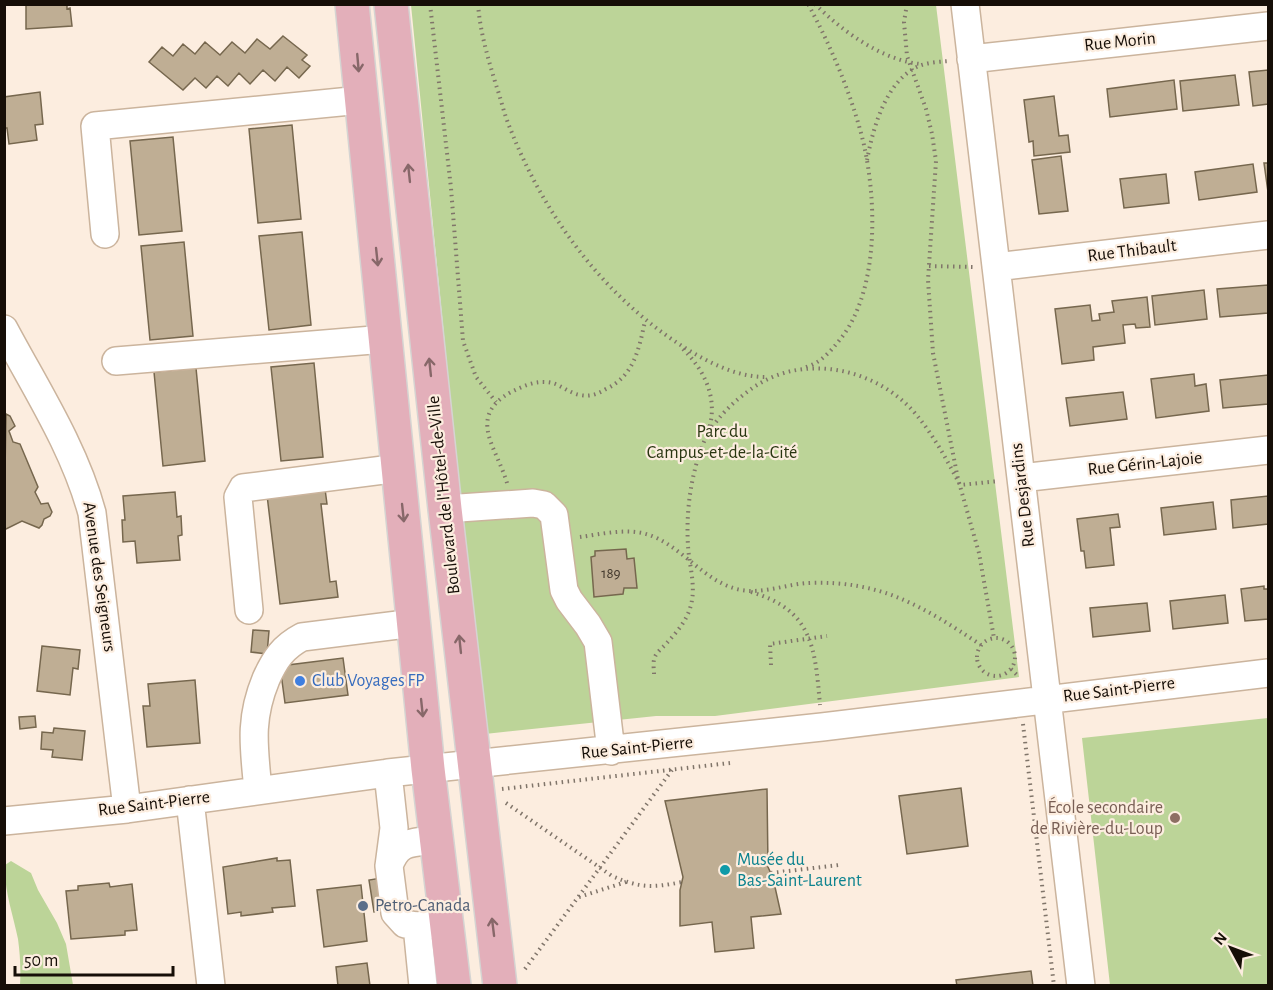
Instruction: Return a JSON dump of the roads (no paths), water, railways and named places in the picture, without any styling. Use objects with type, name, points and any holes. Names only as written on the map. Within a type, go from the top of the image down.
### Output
[{"type":"main road","points":[[352,4],[436,840],[432,924],[454,986]]},
{"type":"main road","name":"Boulevard de l'Hôtel-de-Ville","points":[[391,4],[474,765],[512,978]]},
{"type":"street","name":"Rue Desjardins","points":[[965,4],[1021,478],[1029,692],[1081,986]]},
{"type":"street","name":"Rue Morin","points":[[971,59],[1269,26]]},
{"type":"street","points":[[105,234],[95,126],[361,100]]},
{"type":"street","name":"Rue Thibault","points":[[996,267],[1269,235]]},
{"type":"street","name":"Avenue des Seigneurs","points":[[4,329],[69,452],[86,490],[92,513],[127,808]]},
{"type":"street","points":[[116,361],[386,339]]},
{"type":"street","name":"Rue Gérin-Lajoie","points":[[1021,478],[1269,450]]},
{"type":"street","points":[[249,610],[238,497],[243,488],[399,468]]},
{"type":"street","points":[[445,509],[534,503],[544,505],[554,515],[564,590],[595,636],[600,652],[611,751]]},
{"type":"street","points":[[258,790],[253,737],[254,716],[260,693],[271,667],[283,650],[289,644],[303,638],[414,623]]},
{"type":"street","name":"Rue Saint-Pierre","points":[[4,821],[127,808],[388,773],[822,727],[1029,692],[1269,673]]},
{"type":"street","points":[[388,773],[394,828],[389,866],[396,913],[405,924],[432,924],[423,986]]},
{"type":"street","points":[[190,800],[212,986]]},
{"type":"street","points":[[389,866],[396,850],[402,846],[436,840]]},
{"type":"place","name":"Club Voyages FP","points":[[300,681]]},
{"type":"place","name":"École secondaire de Rivière-du-Loup","points":[[1175,818]]},
{"type":"place","name":"Musée du Bas-Saint-Laurent","points":[[725,870]]},
{"type":"place","name":"Petro-Canada","points":[[363,906]]},
{"type":"park label","name":"Parc du Campus-et-de-la-Cité","points":[[722,442]]}]
